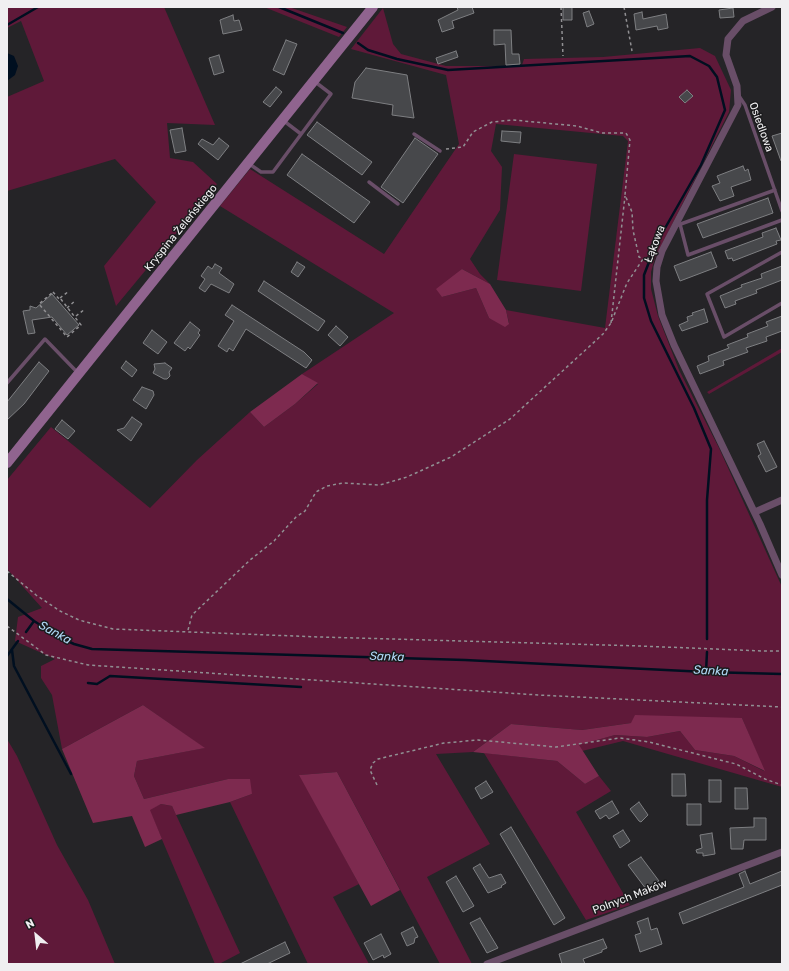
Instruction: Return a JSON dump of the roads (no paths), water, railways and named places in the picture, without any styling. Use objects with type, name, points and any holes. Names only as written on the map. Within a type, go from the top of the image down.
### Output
[{"type":"main road","name":"Kryspina Żeleńskiego","points":[[7,463],[373,7]]},
{"type":"street","points":[[739,96],[726,55],[728,39],[743,21],[772,7]]},
{"type":"street","name":"Łąkowa","points":[[739,96],[734,114],[657,267],[656,281],[662,315],[690,378],[755,512],[782,575]]},
{"type":"street","points":[[755,512],[782,500]]},
{"type":"street","name":"Polnych Maków","points":[[487,964],[782,852]]},
{"type":"lane","points":[[248,164],[261,172],[273,172],[331,94],[313,81]]},
{"type":"lane","name":"Osiedlowa","points":[[739,96],[745,105],[782,210]]},
{"type":"lane","points":[[283,120],[301,134]]},
{"type":"lane","points":[[414,134],[440,152]]},
{"type":"lane","points":[[369,182],[398,204]]},
{"type":"lane","points":[[774,190],[677,225],[688,255],[782,220]]},
{"type":"lane","points":[[782,252],[707,294],[724,337],[782,303]]},
{"type":"lane","points":[[7,383],[45,339],[78,374]]},
{"type":"water","points":[[7,53],[14,56],[18,66],[15,75],[7,81]]},
{"type":"waterway","points":[[7,25],[38,7]]},
{"type":"waterway","points":[[279,7],[343,33]]},
{"type":"waterway","points":[[358,43],[368,50],[397,59],[448,70],[690,56],[709,66],[717,77],[725,110],[701,165],[656,244],[644,275],[644,298],[651,321],[694,408],[711,449],[707,500],[707,639]]},
{"type":"waterway","name":"Sanka","points":[[7,599],[34,621],[59,637],[74,644],[92,649],[465,660],[706,672],[782,674]]},
{"type":"waterway","points":[[26,632],[34,621]]},
{"type":"waterway","points":[[7,656],[18,641]]},
{"type":"waterway","points":[[12,650],[14,666],[71,774]]},
{"type":"waterway","points":[[706,672],[707,652]]},
{"type":"waterway","points":[[88,683],[97,684],[110,676],[301,687]]}]
